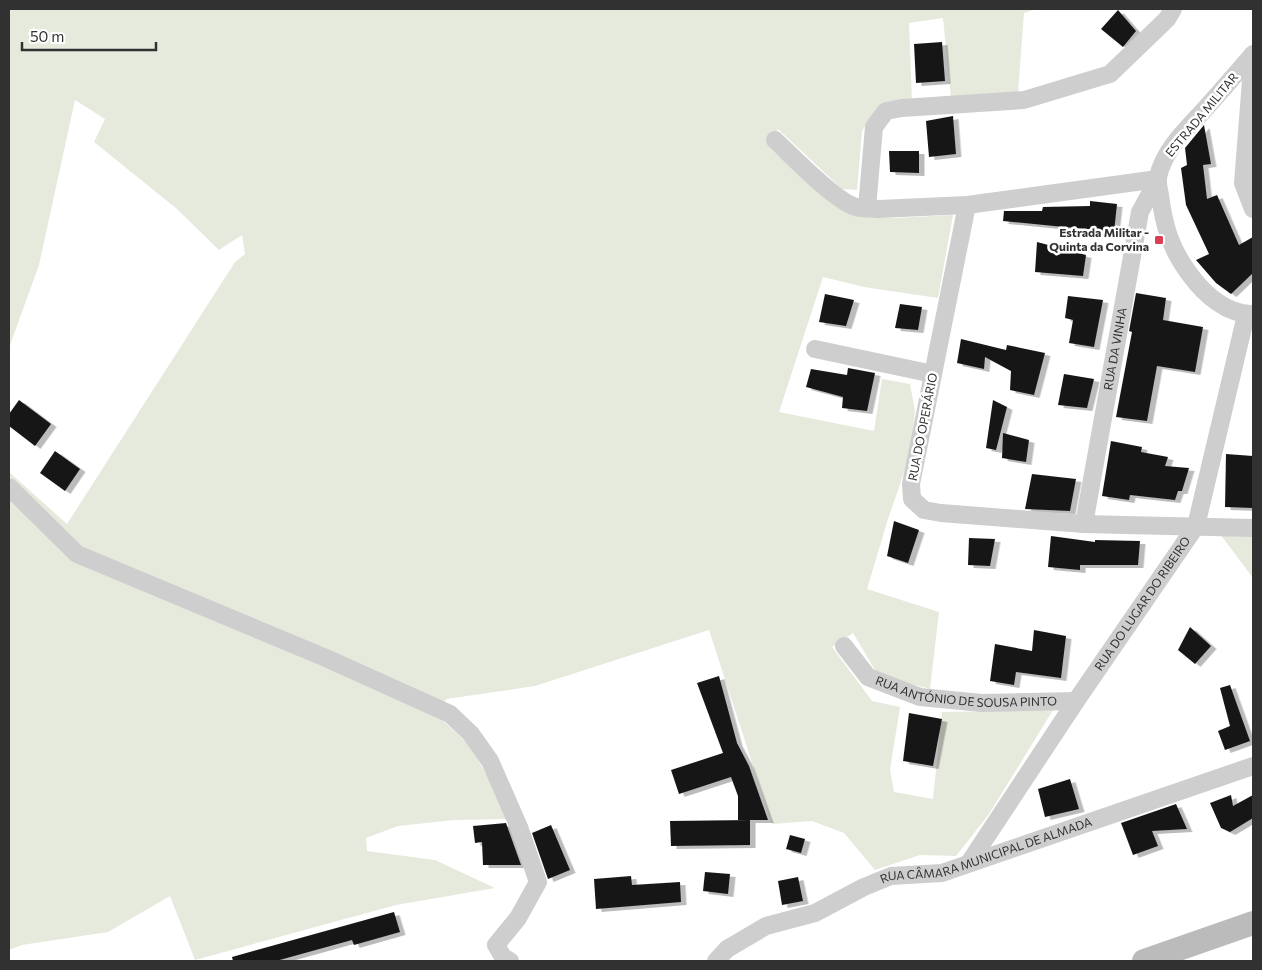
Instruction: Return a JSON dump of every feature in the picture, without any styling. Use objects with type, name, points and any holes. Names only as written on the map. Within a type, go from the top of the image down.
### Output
[{"type":"main road","points":[[1144,961],[1253,923]]},
{"type":"street","points":[[867,208],[874,127],[886,111],[902,108],[1024,100],[1110,74],[1167,19],[1173,9]]},
{"type":"street","points":[[1253,55],[1243,183],[1253,209]]},
{"type":"street","name":"ESTRADA MILITAR","points":[[1250,314],[1231,310],[1217,301],[1203,290],[1190,274],[1168,237],[1162,214],[1158,178],[1164,160],[1176,141],[1253,55]]},
{"type":"street","points":[[775,140],[838,198],[855,206],[867,208],[966,205],[1158,178]]},
{"type":"street","name":"RUA DA VINHA","points":[[1084,524],[1140,212],[1158,178]]},
{"type":"street","name":"RUA DO OPERÁRIO","points":[[966,205],[911,484],[912,499],[924,510],[941,513],[1084,524],[1253,528]]},
{"type":"street","name":"RUA DO LUGAR DO RIBEIRO","points":[[970,863],[1076,701],[1196,526],[1250,314]]},
{"type":"street","points":[[815,349],[933,374]]},
{"type":"street","points":[[9,487],[77,554],[326,658],[450,714],[471,734],[490,761],[519,827],[538,882],[518,918],[496,945],[503,957],[510,961]]},
{"type":"street","name":"RUA ANTÓNIO DE SOUSA PINTO","points":[[844,646],[868,677],[920,697],[982,703],[1076,701]]},
{"type":"street","name":"RUA CÂMARA MUNICIPAL DE ALMADA","points":[[721,955],[766,926],[815,912],[864,887],[891,876],[942,873],[1253,766]]},
{"type":"shaded area","points":[[9,9],[1036,9],[1024,13],[1018,93],[951,98],[943,18],[909,23],[912,100],[889,101],[876,110],[862,131],[857,190],[842,189],[778,129],[769,147],[800,176],[852,215],[895,218],[953,215],[938,298],[864,287],[823,277],[779,412],[874,431],[882,379],[910,384],[915,411],[910,455],[867,589],[939,612],[930,689],[878,675],[853,633],[832,647],[872,701],[900,707],[890,770],[894,792],[933,799],[942,712],[1053,710],[989,814],[956,856],[920,855],[875,870],[844,833],[812,821],[772,824],[709,630],[535,686],[446,699],[438,716],[470,746],[512,819],[454,820],[398,826],[366,838],[367,851],[435,860],[495,888],[396,905],[195,960],[170,896],[108,932],[22,945],[9,950],[9,472],[67,524],[235,262],[245,254],[242,235],[219,250],[177,209],[94,142],[105,119],[75,100],[39,265],[9,348]]},
{"type":"shaded area","points":[[1220,534],[1253,535],[1253,578]]},
{"type":"building","points":[[1118,10],[1136,31],[1123,47],[1101,29]]},
{"type":"building","points":[[942,42],[945,81],[916,83],[914,44]]},
{"type":"building","points":[[953,116],[956,154],[929,157],[926,121]]},
{"type":"building","points":[[1204,125],[1211,164],[1203,165],[1207,199],[1217,195],[1239,245],[1253,237],[1253,273],[1231,294],[1216,283],[1196,260],[1209,254],[1186,205],[1181,168],[1187,165],[1185,148]]},
{"type":"building","points":[[889,151],[919,151],[919,173],[890,172]]},
{"type":"building","points":[[1090,201],[1117,204],[1114,232],[1003,221],[1004,211],[1042,211],[1043,207],[1090,206]]},
{"type":"building","points":[[1037,242],[1086,255],[1083,276],[1035,272]]},
{"type":"building","points":[[1136,293],[1166,298],[1163,320],[1203,327],[1195,372],[1157,366],[1147,421],[1116,417],[1132,332],[1129,331]]},
{"type":"building","points":[[825,294],[854,300],[846,326],[819,322]]},
{"type":"building","points":[[1068,296],[1103,300],[1094,347],[1069,343],[1073,320],[1065,318]]},
{"type":"building","points":[[900,304],[922,307],[918,330],[895,328]]},
{"type":"building","points":[[961,339],[1006,350],[1007,345],[1045,353],[1034,395],[1010,390],[1011,371],[985,357],[984,369],[957,363]]},
{"type":"building","points":[[848,368],[875,373],[867,411],[842,408],[843,397],[806,387],[811,369],[847,375]]},
{"type":"building","points":[[1064,374],[1094,379],[1087,408],[1058,405]]},
{"type":"building","points":[[19,400],[51,424],[35,446],[9,426],[9,414]]},
{"type":"building","points":[[993,400],[1007,407],[996,450],[986,448]]},
{"type":"building","points":[[1003,433],[1029,440],[1026,462],[1002,458]]},
{"type":"building","points":[[1111,441],[1142,447],[1141,452],[1168,457],[1165,466],[1189,468],[1182,491],[1178,491],[1175,500],[1130,495],[1129,500],[1102,496]]},
{"type":"building","points":[[55,451],[80,469],[65,491],[40,473]]},
{"type":"building","points":[[1226,454],[1253,456],[1253,508],[1225,507]]},
{"type":"building","points":[[1032,474],[1076,479],[1070,511],[1025,509]]},
{"type":"building","points":[[894,521],[919,530],[908,563],[887,556]]},
{"type":"building","points":[[1051,536],[1095,542],[1095,540],[1140,541],[1138,565],[1080,565],[1080,570],[1048,567]]},
{"type":"building","points":[[969,538],[995,539],[990,566],[968,565]]},
{"type":"building","points":[[1190,627],[1211,646],[1195,664],[1178,650]]},
{"type":"building","points":[[1034,630],[1066,636],[1061,678],[1016,672],[1014,685],[990,681],[995,644],[1032,651]]},
{"type":"building","points":[[719,676],[737,743],[749,766],[768,820],[738,820],[738,796],[731,777],[679,794],[671,770],[723,753],[697,683]]},
{"type":"building","points":[[1230,685],[1250,741],[1225,750],[1218,731],[1230,726],[1220,688]]},
{"type":"building","points":[[909,713],[942,719],[933,766],[903,761]]},
{"type":"building","points":[[1070,779],[1079,809],[1045,817],[1038,789]]},
{"type":"building","points":[[1231,795],[1233,806],[1253,795],[1253,818],[1230,832],[1221,828],[1210,803]]},
{"type":"building","points":[[1176,804],[1187,829],[1152,831],[1158,846],[1133,855],[1121,823]]},
{"type":"building","points":[[750,820],[750,845],[671,846],[670,821]]},
{"type":"building","points":[[506,823],[521,865],[483,865],[482,842],[475,843],[473,826]]},
{"type":"building","points":[[551,825],[570,870],[548,879],[532,833]]},
{"type":"building","points":[[790,835],[805,839],[801,853],[786,849]]},
{"type":"building","points":[[705,872],[730,874],[728,894],[703,891]]},
{"type":"building","points":[[631,876],[632,885],[680,882],[681,902],[596,909],[594,879]]},
{"type":"building","points":[[798,877],[803,901],[782,905],[778,881]]},
{"type":"building","points":[[394,912],[400,932],[354,945],[352,940],[276,961],[233,961],[232,957]]},
{"type":"place","name":"Estrada Militar - Quinta da Corvina","points":[[1159,240]]}]
